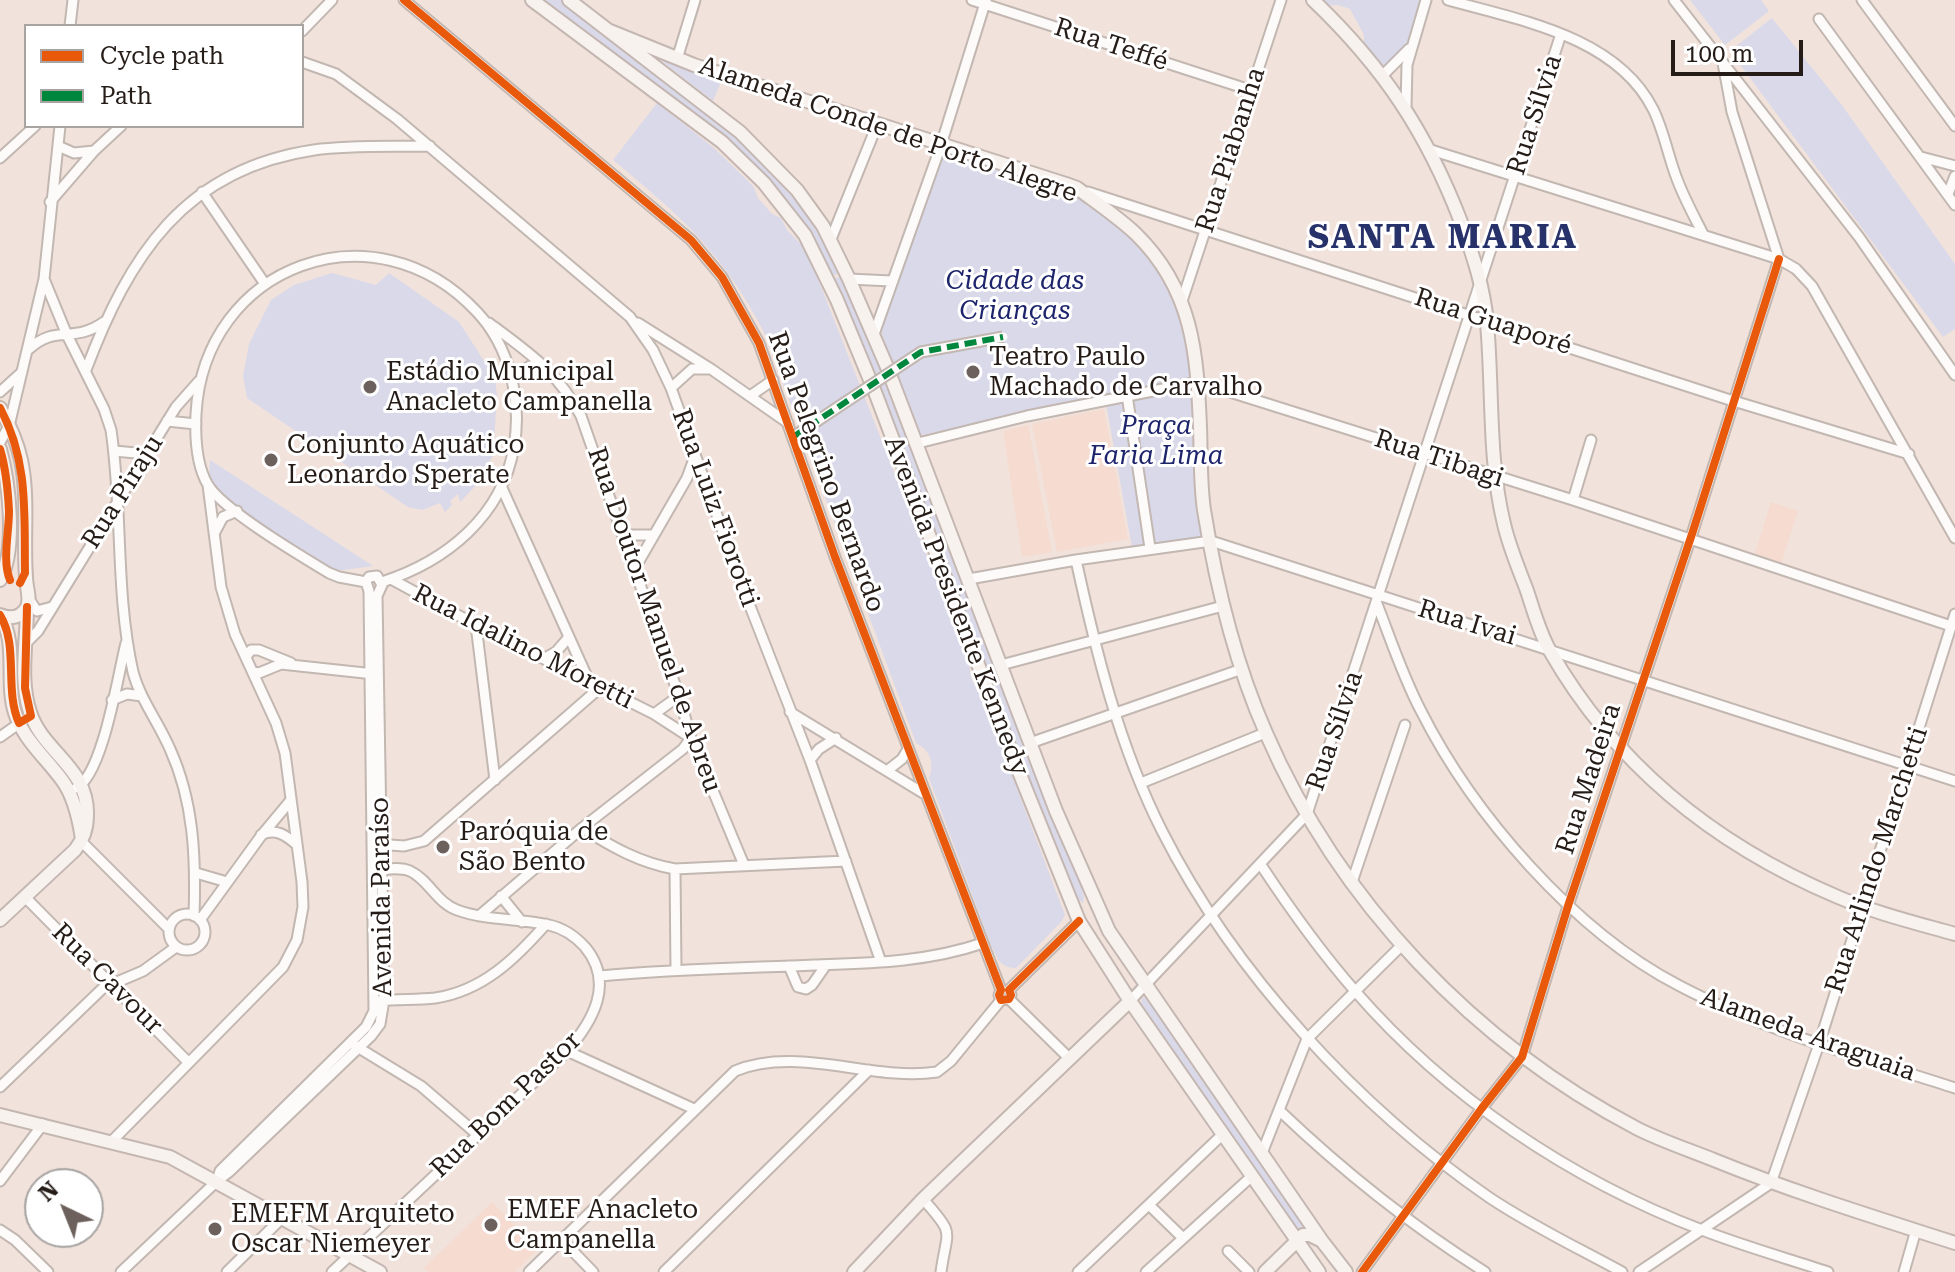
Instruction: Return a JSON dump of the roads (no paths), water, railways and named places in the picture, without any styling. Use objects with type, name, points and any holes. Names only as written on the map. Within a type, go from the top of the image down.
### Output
[{"type":"main road","name":"Avenida Presidente Kennedy","points":[[532,0],[722,142],[764,183],[805,235],[875,392],[1079,921],[1130,1001],[1319,1272]]},
{"type":"main road","points":[[1313,0],[1360,47],[1406,111],[1431,150],[1467,237],[1480,278],[1487,320],[1496,477],[1504,525],[1549,648],[1619,747],[1669,796],[1729,842],[1793,876],[1863,907],[1955,934]]},
{"type":"main road","name":"Avenida Presidente Kennedy","points":[[575,3],[740,132],[797,190],[831,239],[918,443],[1030,743],[1085,881],[1109,931],[1346,1272]]},
{"type":"main road","name":"Alameda Conde de Porto Alegre","points":[[610,31],[677,59],[1077,188],[1135,233],[1163,268],[1182,301],[1191,329],[1198,382],[1203,507],[1223,606],[1265,733],[1307,814],[1352,882],[1402,945],[1474,1017],[1522,1057],[1639,1130],[1771,1183],[1955,1243]]},
{"type":"main road","points":[[830,286],[849,279]]},
{"type":"main road","points":[[851,335],[866,340],[874,334]]},
{"type":"main road","points":[[0,408],[9,426],[22,470],[27,599],[25,688],[31,716],[83,785],[88,813],[82,842],[0,920]]},
{"type":"main road","points":[[0,449],[6,469],[9,510],[7,567],[0,582],[16,581],[27,599]]},
{"type":"main road","points":[[0,615],[15,617],[27,599]]},
{"type":"main road","points":[[0,615],[8,631],[12,703],[19,723],[69,792],[82,842]]},
{"type":"main road","points":[[1079,921],[1087,905],[1085,881]]},
{"type":"main road","points":[[1079,921],[1093,919],[1109,931]]},
{"type":"main road","points":[[1130,1001],[1135,970]]},
{"type":"main road","name":"Rua Sílvia","points":[[854,1272],[923,1199],[1130,1001]]},
{"type":"main road","points":[[0,1115],[170,1157],[380,1272]]},
{"type":"main road","points":[[1265,1272],[1303,1235],[1322,1241]]},
{"type":"street","points":[[70,24],[73,0]]},
{"type":"street","points":[[304,29],[332,0]]},
{"type":"street","name":"Rua Pelegrino Bernardo","points":[[404,0],[691,240],[722,277],[743,312],[773,380],[923,793],[1005,995],[1070,1059]]},
{"type":"street","points":[[677,59],[695,0]]},
{"type":"street","name":"Rua Teffé","points":[[972,0],[986,2],[1250,90]]},
{"type":"street","name":"Rua Piabanha","points":[[1182,301],[1281,0]]},
{"type":"street","points":[[1406,111],[1405,80],[1411,47],[1426,0]]},
{"type":"street","points":[[1448,0],[1581,42],[1618,69],[1647,98],[1658,121],[1677,181],[1703,234]]},
{"type":"street","points":[[1674,0],[1859,237],[1955,375]]},
{"type":"street","points":[[1862,0],[1955,126]]},
{"type":"street","points":[[874,334],[941,145],[986,2]]},
{"type":"street","points":[[1819,19],[1955,205]]},
{"type":"street","name":"Rua Sílvia","points":[[1130,1001],[1307,814],[1561,34]]},
{"type":"street","points":[[1382,76],[1411,47]]},
{"type":"street","points":[[1722,61],[1732,112],[1779,259]]},
{"type":"street","name":"Rua Luiz Fiorotti","points":[[304,63],[336,74],[431,146],[630,317],[653,350],[671,388],[810,760],[881,962]]},
{"type":"street","points":[[831,239],[877,125]]},
{"type":"street","points":[[0,158],[33,128]]},
{"type":"street","points":[[0,442],[9,426],[44,279],[60,128]]},
{"type":"street","points":[[50,203],[94,151],[119,128]]},
{"type":"street","points":[[58,146],[74,153],[94,151]]},
{"type":"street","points":[[86,370],[104,322],[143,254],[185,206],[202,192],[247,168],[302,153],[346,148],[431,146]]},
{"type":"street","points":[[1431,150],[1703,234],[1779,259],[1796,269],[1812,286],[1955,538]]},
{"type":"street","points":[[1921,157],[1955,166]]},
{"type":"street","points":[[1948,194],[1955,176]]},
{"type":"street","name":"Rua Guaporé","points":[[1077,188],[1205,232],[1909,454]]},
{"type":"street","points":[[202,192],[265,284]]},
{"type":"street","points":[[112,1141],[283,967],[292,954],[301,924],[303,907],[297,845],[280,737],[235,634],[221,587],[208,485],[199,459],[196,424],[199,381],[213,342],[229,316],[265,284],[302,266],[329,258],[385,257],[411,265],[440,280],[483,318],[501,349],[512,378],[517,416],[515,438],[508,476],[489,508],[449,549],[418,569],[377,585]]},
{"type":"street","name":"Rua Madeira","points":[[1362,1272],[1522,1057],[1619,747],[1690,541],[1779,259]]},
{"type":"street","points":[[44,279],[67,335],[104,409],[114,451],[127,638],[135,679],[171,750],[183,782],[193,833],[197,918],[205,932],[201,944],[189,950],[176,947],[169,935],[171,923],[181,915],[197,918]]},
{"type":"street","points":[[849,279],[891,281]]},
{"type":"street","points":[[630,317],[788,423]]},
{"type":"street","name":"Rua Doutor Manuel de Abreu","points":[[483,318],[561,381],[581,416],[691,738],[744,865]]},
{"type":"street","points":[[29,349],[47,336],[86,333],[104,322]]},
{"type":"street","points":[[793,437],[921,352],[1003,337]]},
{"type":"street","points":[[512,378],[530,366],[544,365]]},
{"type":"street","points":[[671,388],[692,369],[711,369]]},
{"type":"street","points":[[0,392],[24,370]]},
{"type":"street","points":[[750,396],[773,380]]},
{"type":"street","name":"Rua Piraju","points":[[27,642],[38,631],[167,421],[199,381]]},
{"type":"street","name":"Rua Tibagi","points":[[918,443],[1024,416],[1198,382],[1573,500],[1951,626]]},
{"type":"street","points":[[1127,395],[1150,548]]},
{"type":"street","points":[[167,421],[196,424]]},
{"type":"street","points":[[1573,500],[1591,440]]},
{"type":"street","points":[[114,451],[147,454]]},
{"type":"street","points":[[635,568],[687,478],[695,456]]},
{"type":"street","name":"Rua Idalino Moretti","points":[[208,485],[237,511],[329,573],[377,585],[476,625],[602,686],[691,738]]},
{"type":"street","points":[[502,488],[588,679]]},
{"type":"street","points":[[489,508],[513,514]]},
{"type":"street","points":[[214,537],[223,517],[237,511]]},
{"type":"street","points":[[623,535],[652,535]]},
{"type":"street","name":"Rua Ivai","points":[[969,579],[1150,548],[1211,541],[1378,600],[1549,648],[1955,781]]},
{"type":"street","points":[[1076,560],[1093,641],[1115,714],[1161,830],[1212,914],[1307,1039],[1373,1105],[1442,1162],[1502,1205],[1622,1272]]},
{"type":"street","name":"Avenida Paraíso","points":[[121,1272],[227,1174],[354,1046],[380,1001],[374,674],[377,585]]},
{"type":"street","points":[[27,599],[37,611],[52,607]]},
{"type":"street","name":"Alameda Araguaia","points":[[1378,600],[1411,691],[1449,760],[1524,860],[1568,906],[1620,947],[1675,984],[1728,1009],[1819,1044],[1955,1088]]},
{"type":"street","points":[[1001,665],[1223,606]]},
{"type":"street","name":"Rua Arlindo Marchetti","points":[[1771,1183],[1819,1044],[1955,614]]},
{"type":"street","points":[[476,625],[495,780]]},
{"type":"street","points":[[545,658],[569,637]]},
{"type":"street","points":[[69,792],[83,785],[97,761],[127,638]]},
{"type":"street","points":[[246,657],[251,650],[259,650],[294,664]]},
{"type":"street","points":[[253,672],[259,673],[281,664],[294,664],[374,674]]},
{"type":"street","points":[[1030,743],[1242,669]]},
{"type":"street","points":[[378,844],[404,846],[424,841],[602,686]]},
{"type":"street","points":[[112,700],[127,694],[142,696]]},
{"type":"street","name":"Rua Idalino Moretti","points":[[654,714],[679,696]]},
{"type":"street","points":[[790,712],[923,793]]},
{"type":"street","points":[[0,737],[31,716]]},
{"type":"street","points":[[1352,882],[1405,725]]},
{"type":"street","points":[[1141,783],[1265,733]]},
{"type":"street","points":[[479,916],[582,828],[683,749],[691,738]]},
{"type":"street","points":[[810,760],[819,749],[836,738]]},
{"type":"street","points":[[888,770],[902,759],[908,749]]},
{"type":"street","points":[[197,918],[291,800]]},
{"type":"street","points":[[582,828],[629,855],[675,869],[846,861]]},
{"type":"street","points":[[261,836],[266,832],[280,833],[297,845]]},
{"type":"street","points":[[82,842],[169,929]]},
{"type":"street","points":[[1261,865],[1299,922],[1355,992],[1404,1042],[1482,1108],[1540,1149],[1588,1176],[1701,1230],[1828,1272]]},
{"type":"street","points":[[675,869],[676,969]]},
{"type":"street","points":[[378,870],[411,871],[445,904],[456,910],[546,924],[565,931],[579,941],[596,964],[600,976],[676,969],[826,965],[929,958],[983,943]]},
{"type":"street","points":[[196,873],[227,882]]},
{"type":"street","points":[[501,896],[522,922]]},
{"type":"street","name":"Rua Cavour","points":[[25,897],[188,1062]]},
{"type":"street","points":[[529,1272],[729,1076],[743,1068],[801,1063],[869,1070],[937,1072],[951,1061],[1005,995],[1079,921]]},
{"type":"street","points":[[380,1001],[433,998],[470,987],[503,968],[546,924]]},
{"type":"street","points":[[1262,1153],[1307,1039],[1402,945]]},
{"type":"street","points":[[0,1087],[97,993],[143,971],[176,947]]},
{"type":"street","points":[[789,966],[798,987],[806,989],[826,965]]},
{"type":"street","name":"Rua Bom Pastor","points":[[332,1272],[567,1051],[590,1022],[596,1008],[600,976]]},
{"type":"street","points":[[354,1046],[421,1086],[478,1135]]},
{"type":"street","points":[[567,1051],[694,1109]]},
{"type":"street","points":[[664,1272],[869,1070]]},
{"type":"street","points":[[1280,1111],[1321,1150],[1403,1215],[1485,1272]]},
{"type":"street","points":[[0,1181],[43,1124]]},
{"type":"street","points":[[1078,1272],[1223,1134]]},
{"type":"street","points":[[1146,1272],[1252,1176]]},
{"type":"street","points":[[1639,1272],[1771,1183]]},
{"type":"street","points":[[923,1199],[942,1220],[948,1235],[941,1272]]},
{"type":"street","points":[[1149,1205],[1182,1237]]},
{"type":"street","points":[[227,1272],[283,1217]]},
{"type":"street","points":[[0,1230],[48,1272]]},
{"type":"street","points":[[1904,1272],[1916,1230]]},
{"type":"street","points":[[562,1240],[593,1272]]},
{"type":"street","points":[[1228,1251],[1249,1272]]},
{"type":"place","name":"Teatro Paulo Machado de Carvalho","points":[[973,372]]},
{"type":"place","name":"Estádio Municipal Anacleto Campanella","points":[[370,387]]},
{"type":"place","name":"Conjunto Aquático Leonardo Sperate","points":[[271,460]]},
{"type":"place","name":"Paróquia de São Bento","points":[[443,847]]},
{"type":"place","name":"EMEF Anacleto Campanella","points":[[491,1225]]},
{"type":"place","name":"EMEFM Arquiteto Oscar Niemeyer","points":[[215,1229]]},
{"type":"district","name":"SANTA MARIA","points":[[1443,238]]},
{"type":"park label","name":"Cidade das Crianças","points":[[1015,296]]},
{"type":"park label","name":"Praça Faria Lima","points":[[1156,441]]}]
